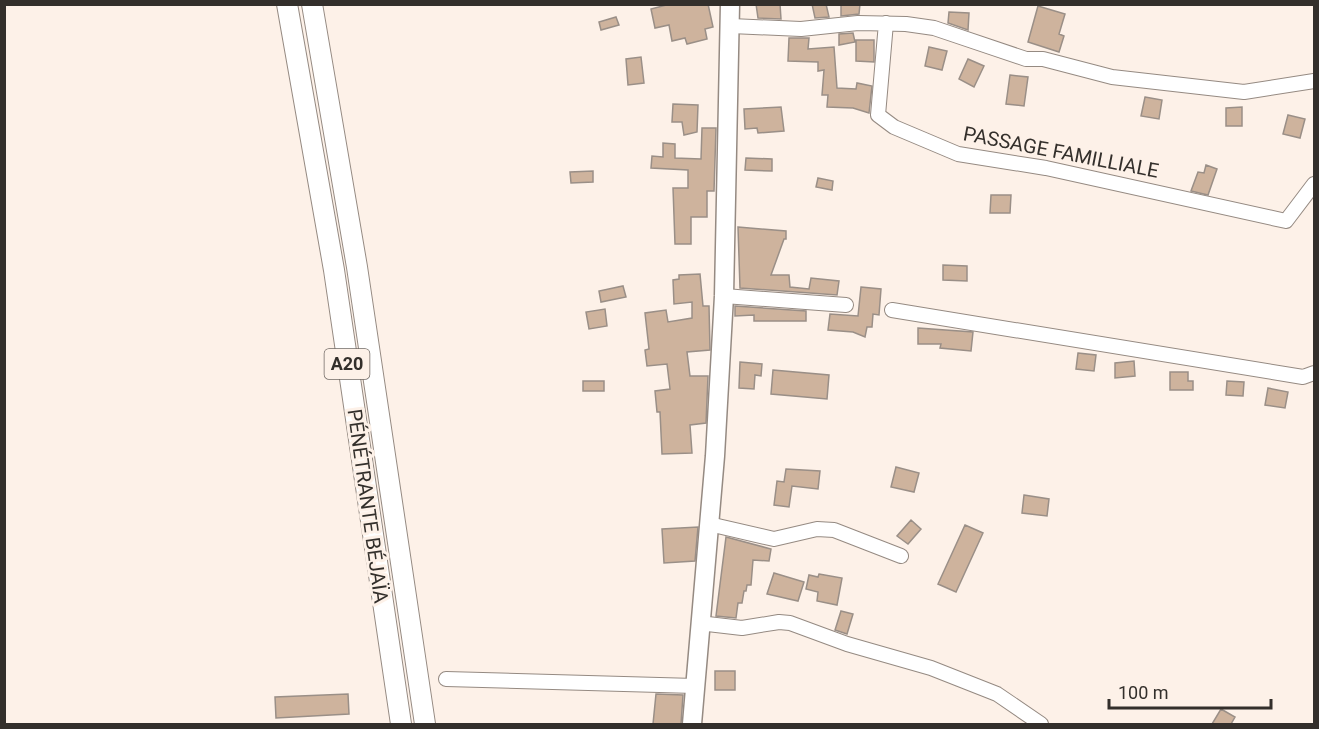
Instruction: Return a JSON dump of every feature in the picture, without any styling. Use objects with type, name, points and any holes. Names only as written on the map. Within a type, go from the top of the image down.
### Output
[{"type":"highway","name":"PÉNÉTRANTE BÉJAÏA","points":[[287,4],[334,270],[400,724]]},
{"type":"highway","name":"PÉNÉTRANTE BÉJAÏA","points":[[312,4],[357,267],[425,724]]},
{"type":"main road","points":[[692,724],[709,524],[724,296],[730,4]]},
{"type":"street","points":[[731,26],[801,29],[886,23],[934,28],[1026,59],[1043,59],[1112,78],[1244,92],[1314,81]]},
{"type":"street","name":"PASSAGE FAMILLIALE","points":[[886,23],[878,115],[894,127],[958,154],[1046,168],[1286,221],[1314,184]]},
{"type":"street","points":[[724,296],[846,305]]},
{"type":"street","points":[[892,310],[1304,377],[1314,373]]},
{"type":"street","points":[[709,524],[774,539],[817,530],[834,530],[901,556]]},
{"type":"street","points":[[699,623],[742,628],[778,622],[798,625],[847,644],[931,668],[997,694],[1041,724]]},
{"type":"street","points":[[446,679],[695,686]]},
{"type":"building","points":[[670,4],[708,4],[713,27],[705,29],[707,39],[687,44],[685,38],[672,41],[669,25],[655,28],[651,9]]},
{"type":"building","points":[[756,4],[780,4],[781,19],[758,18]]},
{"type":"building","points":[[812,4],[826,4],[829,17],[815,18]]},
{"type":"building","points":[[841,4],[860,4],[859,14],[841,16]]},
{"type":"building","points":[[1038,6],[1065,14],[1059,34],[1064,36],[1059,52],[1028,42]]},
{"type":"building","points":[[949,12],[969,13],[968,30],[948,23]]},
{"type":"building","points":[[616,17],[619,25],[601,30],[599,22]]},
{"type":"building","points":[[853,33],[855,42],[839,45],[839,34]]},
{"type":"building","points":[[789,38],[809,38],[808,49],[834,47],[837,88],[856,89],[857,83],[872,86],[869,113],[853,108],[827,107],[828,95],[822,95],[824,70],[818,71],[818,62],[788,61]]},
{"type":"building","points":[[856,40],[874,40],[874,62],[856,61]]},
{"type":"building","points":[[929,47],[947,51],[942,70],[925,66]]},
{"type":"building","points":[[641,57],[644,83],[628,85],[626,59]]},
{"type":"building","points":[[968,59],[984,66],[974,87],[959,79]]},
{"type":"building","points":[[1010,75],[1028,77],[1024,106],[1006,104]]},
{"type":"building","points":[[1145,97],[1162,100],[1159,119],[1141,116]]},
{"type":"building","points":[[673,104],[698,105],[697,132],[684,135],[682,122],[672,122]]},
{"type":"building","points":[[781,107],[784,131],[758,133],[757,128],[745,129],[744,109]]},
{"type":"building","points":[[1242,107],[1242,126],[1226,126],[1226,108]]},
{"type":"building","points":[[1288,115],[1305,119],[1300,138],[1283,134]]},
{"type":"building","points":[[702,128],[716,128],[714,191],[707,191],[707,217],[691,217],[691,244],[675,244],[673,188],[688,188],[688,170],[651,168],[652,156],[663,157],[663,143],[675,144],[675,158],[701,159]]},
{"type":"building","points":[[746,158],[772,159],[772,171],[745,170]]},
{"type":"building","points":[[1206,165],[1217,169],[1208,195],[1191,191],[1198,172],[1204,173]]},
{"type":"building","points":[[593,171],[593,182],[571,183],[570,172]]},
{"type":"building","points":[[818,178],[833,181],[832,190],[816,187]]},
{"type":"building","points":[[991,195],[1011,195],[1010,213],[990,213]]},
{"type":"building","points":[[738,227],[786,231],[786,239],[784,239],[771,275],[789,275],[790,287],[809,289],[811,278],[839,281],[837,295],[740,288]]},
{"type":"building","points":[[943,265],[967,266],[967,281],[943,280]]},
{"type":"building","points":[[700,274],[703,306],[709,306],[710,350],[687,352],[690,376],[708,376],[706,423],[690,425],[692,453],[662,454],[660,412],[657,412],[655,391],[670,389],[667,364],[647,366],[645,350],[649,349],[645,313],[666,310],[668,322],[692,318],[692,302],[674,304],[673,280],[679,279],[679,275]]},
{"type":"building","points":[[623,286],[626,297],[601,302],[599,291]]},
{"type":"building","points":[[861,287],[881,289],[879,315],[873,314],[872,327],[867,327],[865,337],[853,332],[828,330],[830,314],[858,316]]},
{"type":"building","points":[[735,306],[806,311],[806,321],[754,321],[754,315],[735,316]]},
{"type":"building","points":[[605,309],[607,326],[589,329],[586,312]]},
{"type":"building","points":[[918,328],[973,332],[971,351],[940,348],[941,344],[918,344]]},
{"type":"building","points":[[1078,353],[1096,355],[1094,371],[1076,369]]},
{"type":"building","points":[[1134,361],[1135,376],[1115,378],[1115,363]]},
{"type":"building","points":[[740,362],[762,364],[761,376],[755,375],[754,389],[739,388]]},
{"type":"building","points":[[773,370],[829,375],[827,399],[771,394]]},
{"type":"building","points":[[1170,372],[1188,372],[1188,381],[1193,381],[1193,390],[1170,390]]},
{"type":"building","points":[[583,381],[604,381],[604,391],[583,391]]},
{"type":"building","points":[[1227,381],[1244,382],[1243,396],[1226,395]]},
{"type":"building","points":[[1268,388],[1288,392],[1285,408],[1265,405]]},
{"type":"building","points":[[896,467],[919,473],[914,492],[891,487]]},
{"type":"building","points":[[786,469],[820,471],[818,489],[792,486],[789,507],[774,505],[777,481],[784,482]]},
{"type":"building","points":[[1024,495],[1049,499],[1047,516],[1022,513]]},
{"type":"building","points":[[911,520],[921,529],[908,544],[897,536]]},
{"type":"building","points":[[965,525],[983,533],[956,592],[938,584]]},
{"type":"building","points":[[698,527],[695,561],[664,563],[662,529]]},
{"type":"building","points":[[726,537],[771,549],[769,561],[753,560],[751,585],[747,585],[744,591],[742,603],[738,603],[736,618],[716,616]]},
{"type":"building","points":[[774,573],[804,582],[798,601],[767,594]]},
{"type":"building","points":[[819,574],[842,578],[837,605],[817,601],[818,592],[806,589],[809,575],[818,577]]},
{"type":"building","points":[[841,611],[853,614],[847,634],[835,630]]},
{"type":"building","points":[[715,671],[735,671],[735,690],[715,690]]},
{"type":"building","points":[[348,694],[349,714],[276,718],[275,697]]},
{"type":"building","points":[[656,694],[683,695],[681,724],[653,724]]},
{"type":"building","points":[[1221,709],[1235,717],[1231,724],[1212,724]]}]
